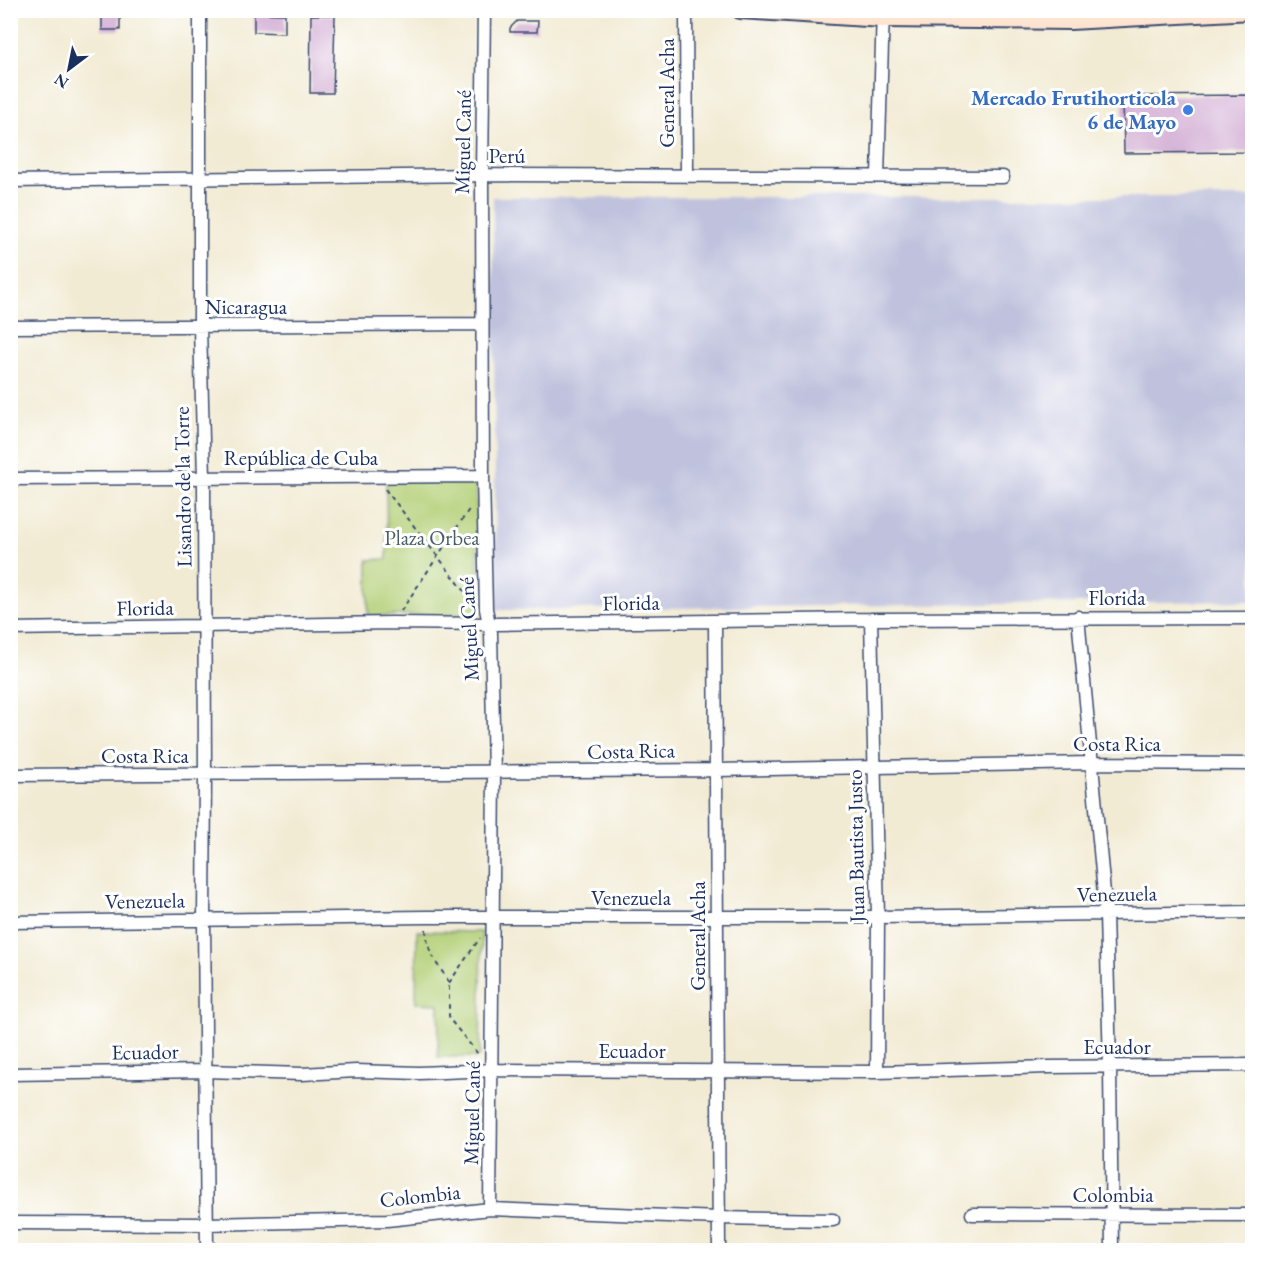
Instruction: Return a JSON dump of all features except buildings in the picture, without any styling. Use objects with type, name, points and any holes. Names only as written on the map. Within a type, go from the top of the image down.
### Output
[{"type":"main road","points":[[740,10],[883,15],[1070,16],[1252,10]]},
{"type":"street","name":"Lisandro de la Torre","points":[[201,10],[200,327],[204,478],[207,1251]]},
{"type":"street","name":"Miguel Cané","points":[[484,10],[483,482],[486,609],[491,633],[494,772],[490,1209]]},
{"type":"street","name":"General Acha","points":[[686,10],[687,176]]},
{"type":"street","points":[[878,176],[883,15]]},
{"type":"street","name":"Perú","points":[[10,182],[482,175],[1003,177]]},
{"type":"street","name":"Nicaragua","points":[[10,327],[482,324]]},
{"type":"street","name":"República de Cuba","points":[[10,479],[376,477],[483,482]]},
{"type":"street","points":[[1078,618],[1106,914],[1112,1251]]},
{"type":"street","name":"Florida","points":[[10,629],[393,623],[1252,618]]},
{"type":"street","name":"Juan Bautista Justo","points":[[871,619],[878,916],[877,1072]]},
{"type":"street","name":"General Acha","points":[[715,621],[719,1251]]},
{"type":"street","name":"Costa Rica","points":[[10,776],[716,770],[1092,763],[1252,764]]},
{"type":"street","name":"Venezuela","points":[[10,922],[1252,912]]},
{"type":"street","name":"Ecuador","points":[[10,1074],[205,1071],[302,1074],[356,1071],[419,1073],[492,1070],[877,1072],[1048,1067],[1252,1065]]},
{"type":"street","name":"Colombia","points":[[10,1223],[207,1224],[387,1221],[490,1209],[834,1220]]},
{"type":"street","name":"Colombia","points":[[972,1214],[1252,1215]]},
{"type":"path","points":[[376,477],[490,624]]},
{"type":"path","points":[[393,623],[483,482]]},
{"type":"path","points":[[425,917],[427,944],[435,961],[448,979],[451,1021],[492,1070]]},
{"type":"path","points":[[449,983],[493,918]]},
{"type":"shaded area","points":[[493,197],[1252,197],[1252,601],[496,610]]},
{"type":"green space","name":"Plaza Orbea","points":[[386,478],[476,480],[479,614],[368,616],[368,560],[387,559]]},
{"type":"green space","points":[[417,931],[482,932],[480,1057],[438,1057],[439,1004],[416,1003]]},
{"type":"place","name":"Mercado Frutihorticola 6 de Mayo","points":[[1188,110]]}]
